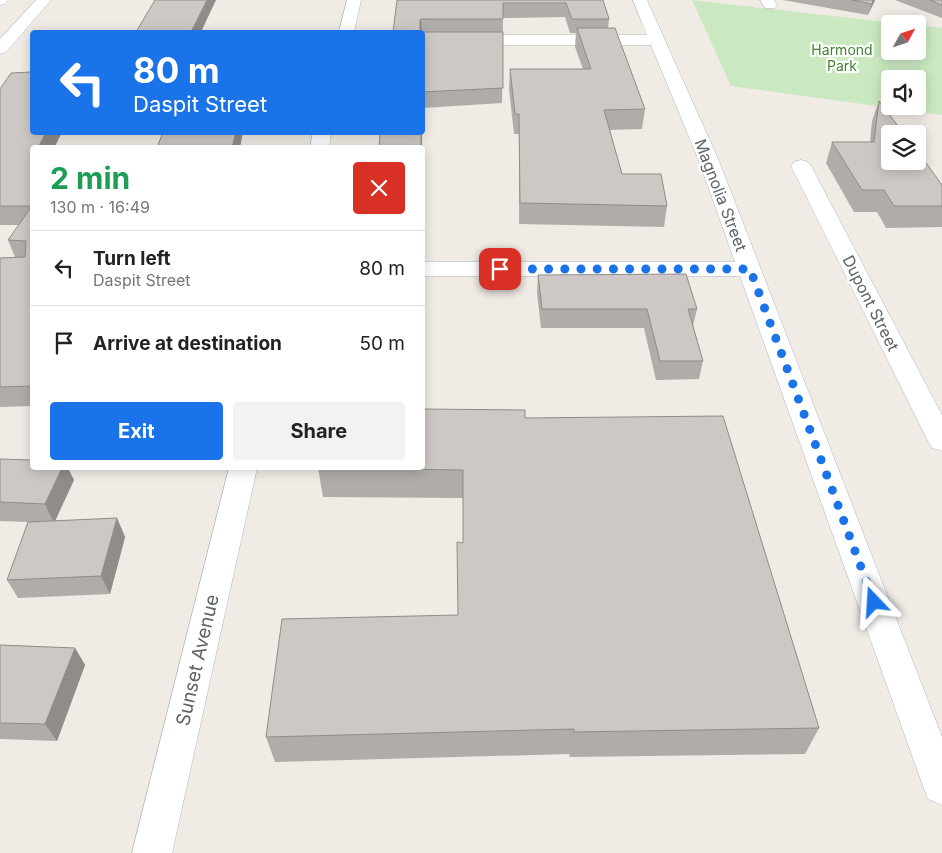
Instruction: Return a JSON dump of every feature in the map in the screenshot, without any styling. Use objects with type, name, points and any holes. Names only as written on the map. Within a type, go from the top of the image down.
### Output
[{"type":"street","points":[[3,43],[44,0]]},
{"type":"street","points":[[346,30],[354,0]]},
{"type":"street","name":"Magnolia Street","points":[[640,0],[709,162],[942,786]]},
{"type":"street","points":[[3,43],[28,40]]},
{"type":"street","points":[[425,40],[656,40]]},
{"type":"street","name":"Dupont Street","points":[[801,166],[942,441]]},
{"type":"street","points":[[425,269],[750,269]]},
{"type":"street","name":"Sunset Avenue","points":[[152,853],[243,470]]},
{"type":"green space","name":"Harmond Park","points":[[692,0],[881,21],[881,60],[926,60],[926,26],[942,28],[942,115],[926,113],[926,70],[881,70],[881,107],[731,86]]},
{"type":"building","points":[[155,0],[207,0],[192,30],[137,30]]},
{"type":"building","points":[[397,0],[603,0],[609,19],[572,19],[566,3],[503,3],[503,19],[421,19],[420,30],[393,30]]},
{"type":"building","points":[[852,0],[873,0],[872,4]]},
{"type":"building","points":[[930,0],[942,0],[942,5]]},
{"type":"building","points":[[577,28],[615,28],[645,109],[604,110],[622,174],[661,174],[667,206],[520,203],[519,114],[515,114],[510,69],[591,69]]},
{"type":"building","points":[[425,32],[503,32],[503,88],[425,92]]},
{"type":"building","points":[[30,72],[30,135],[44,135],[40,145],[30,145],[30,206],[0,206],[0,89],[11,73]]},
{"type":"building","points":[[879,101],[881,104],[881,115],[890,115],[897,125],[881,125],[881,170],[926,170],[926,163],[942,185],[942,206],[894,206],[884,190],[862,190],[832,142],[874,142]]},
{"type":"building","points":[[162,135],[235,135],[233,145],[158,145]]},
{"type":"building","points":[[380,135],[421,135],[421,145],[379,145]]},
{"type":"building","points":[[30,209],[30,386],[0,387],[0,258],[25,257],[26,241],[8,240]]},
{"type":"building","points":[[686,274],[697,309],[688,309],[703,361],[660,361],[647,309],[542,309],[538,275]]},
{"type":"building","points":[[425,409],[525,410],[525,418],[723,416],[819,728],[574,732],[574,729],[266,737],[282,619],[458,615],[457,542],[463,543],[463,470],[425,469]]},
{"type":"building","points":[[0,459],[30,460],[30,470],[61,470],[45,504],[0,502]]},
{"type":"building","points":[[117,518],[101,576],[7,580],[28,522]]},
{"type":"building","points":[[0,645],[75,648],[45,724],[0,723]]},
{"type":"route","points":[[500,269],[750,269],[874,602]]}]
